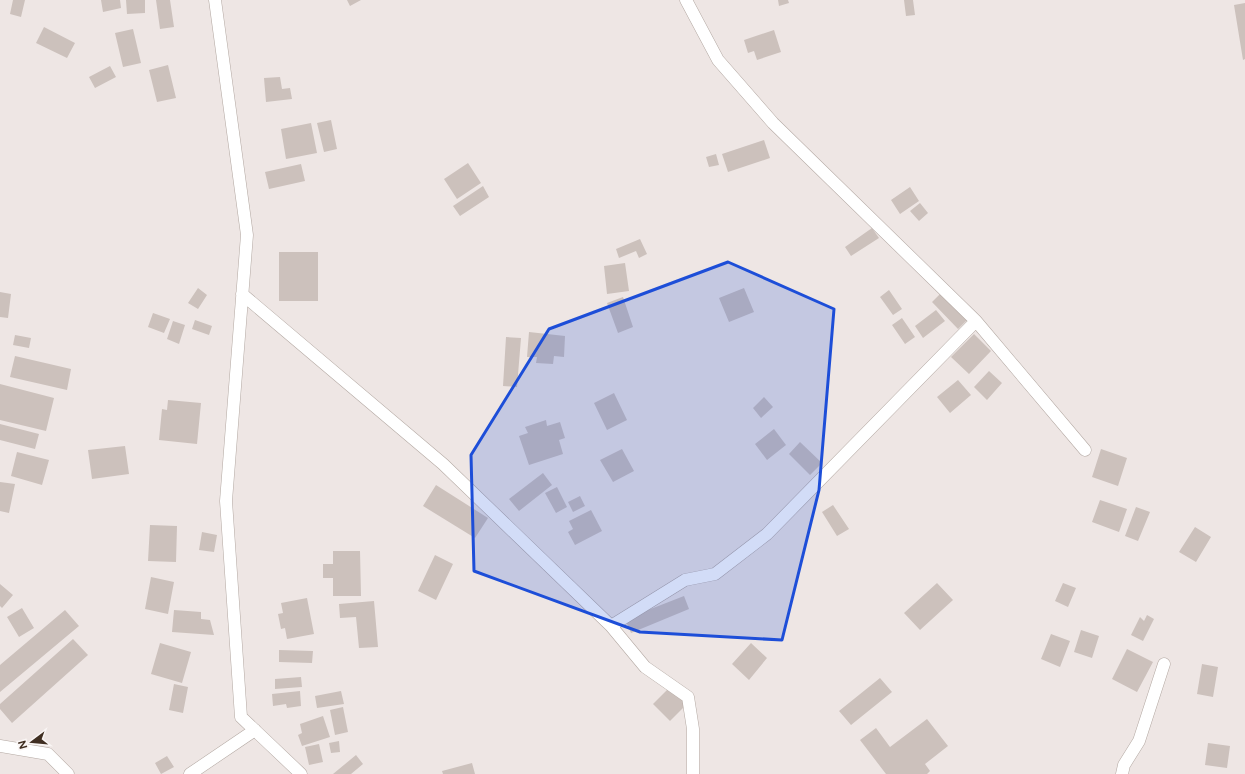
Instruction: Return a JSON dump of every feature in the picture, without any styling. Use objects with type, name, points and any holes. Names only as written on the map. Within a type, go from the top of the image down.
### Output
[{"type":"street","points":[[216,0],[247,235],[226,501],[241,717],[301,774]]},
{"type":"street","points":[[686,0],[718,60],[773,123],[976,321],[1085,450]]},
{"type":"street","points":[[242,294],[443,464],[610,626],[645,667],[688,697],[692,729],[693,774]]},
{"type":"street","points":[[610,626],[685,580],[715,574],[767,534],[976,321]]},
{"type":"street","points":[[1122,774],[1124,765],[1139,741],[1164,664]]},
{"type":"street","points":[[190,774],[255,730]]},
{"type":"street","points":[[0,746],[48,754],[68,774]]},
{"type":"highlighted area","points":[[728,262],[834,309],[819,490],[782,640],[640,632],[474,571],[471,455],[549,329]]},
{"type":"building","points":[[13,0],[25,0],[21,17],[10,14]]},
{"type":"building","points":[[101,0],[120,0],[121,8],[103,12]]},
{"type":"building","points":[[126,0],[145,0],[145,13],[127,14]]},
{"type":"building","points":[[156,0],[170,0],[174,27],[160,29]]},
{"type":"building","points":[[347,0],[361,0],[350,6]]},
{"type":"building","points":[[778,0],[788,0],[789,3],[779,6]]},
{"type":"building","points":[[904,0],[913,0],[915,15],[906,16]]},
{"type":"building","points":[[1245,3],[1245,59],[1243,60],[1234,5]]},
{"type":"building","points":[[44,27],[75,43],[67,58],[36,43]]},
{"type":"building","points":[[133,29],[141,63],[123,67],[115,33]]},
{"type":"building","points":[[774,30],[781,52],[757,60],[754,51],[748,53],[744,40]]},
{"type":"building","points":[[168,65],[176,98],[157,102],[149,70]]},
{"type":"building","points":[[110,66],[116,77],[95,88],[89,77]]},
{"type":"building","points":[[280,77],[282,89],[290,88],[292,99],[266,102],[264,78]]},
{"type":"building","points":[[331,120],[337,149],[324,152],[317,123]]},
{"type":"building","points":[[311,123],[317,153],[286,159],[281,129]]},
{"type":"building","points":[[764,140],[770,158],[728,172],[722,154]]},
{"type":"building","points":[[716,154],[719,165],[709,167],[706,157]]},
{"type":"building","points":[[468,163],[481,183],[457,199],[444,179]]},
{"type":"building","points":[[301,164],[305,181],[269,189],[265,172]]},
{"type":"building","points":[[483,186],[489,197],[460,216],[453,206]]},
{"type":"building","points":[[910,187],[919,201],[900,214],[891,200]]},
{"type":"building","points":[[920,203],[928,213],[919,221],[910,211]]},
{"type":"building","points":[[872,228],[879,238],[851,256],[845,247]]},
{"type":"building","points":[[640,239],[647,254],[639,258],[636,251],[619,258],[616,249]]},
{"type":"building","points":[[279,252],[318,252],[318,301],[279,301]]},
{"type":"building","points":[[625,263],[629,291],[607,294],[604,266]]},
{"type":"building","points":[[198,288],[207,295],[198,309],[188,303]]},
{"type":"building","points":[[744,288],[754,312],[729,322],[719,298]]},
{"type":"building","points":[[889,290],[902,309],[893,315],[880,297]]},
{"type":"building","points":[[0,292],[11,294],[8,318],[0,317]]},
{"type":"building","points":[[941,293],[967,320],[958,329],[932,302]]},
{"type":"building","points":[[623,297],[633,327],[618,333],[607,303]]},
{"type":"building","points":[[936,310],[945,321],[923,338],[915,326]]},
{"type":"building","points":[[153,313],[170,319],[164,333],[148,327]]},
{"type":"building","points":[[902,318],[915,337],[905,344],[892,325]]},
{"type":"building","points":[[195,320],[212,326],[209,335],[192,329]]},
{"type":"building","points":[[173,321],[185,325],[179,344],[167,339]]},
{"type":"building","points":[[529,332],[565,336],[564,357],[554,356],[553,364],[536,363],[537,357],[527,357]]},
{"type":"building","points":[[974,334],[991,351],[969,374],[951,357]]},
{"type":"building","points":[[15,335],[31,338],[29,348],[13,345]]},
{"type":"building","points":[[506,337],[521,338],[517,387],[503,386]]},
{"type":"building","points":[[15,356],[71,369],[67,390],[10,377]]},
{"type":"building","points":[[989,371],[1002,383],[987,400],[974,387]]},
{"type":"building","points":[[958,380],[971,395],[950,413],[937,397]]},
{"type":"building","points":[[0,384],[54,398],[46,431],[0,420]]},
{"type":"building","points":[[614,393],[627,420],[607,430],[594,403]]},
{"type":"building","points":[[764,397],[773,407],[761,418],[753,408]]},
{"type":"building","points":[[168,400],[201,403],[197,444],[159,440],[162,409],[167,410]]},
{"type":"building","points":[[546,420],[547,426],[560,422],[565,438],[559,440],[563,454],[529,465],[519,436],[528,433],[525,427]]},
{"type":"building","points":[[0,424],[39,434],[35,449],[0,440]]},
{"type":"building","points":[[774,429],[786,445],[767,460],[755,444]]},
{"type":"building","points":[[800,442],[822,463],[810,475],[789,454]]},
{"type":"building","points":[[125,446],[129,474],[92,479],[88,450]]},
{"type":"building","points":[[622,449],[634,471],[613,482],[600,460]]},
{"type":"building","points":[[1101,449],[1127,458],[1118,486],[1092,477]]},
{"type":"building","points":[[17,452],[49,460],[42,485],[11,476]]},
{"type":"building","points":[[543,473],[552,485],[519,511],[509,499]]},
{"type":"building","points":[[0,482],[15,484],[9,513],[0,511]]},
{"type":"building","points":[[436,485],[488,518],[475,538],[423,506]]},
{"type":"building","points":[[557,487],[567,507],[556,513],[545,493]]},
{"type":"building","points":[[580,496],[585,506],[573,512],[568,502]]},
{"type":"building","points":[[1100,500],[1127,509],[1119,532],[1092,522]]},
{"type":"building","points":[[833,505],[849,529],[837,536],[822,512]]},
{"type":"building","points":[[1136,507],[1150,512],[1138,541],[1125,536]]},
{"type":"building","points":[[591,510],[602,531],[575,545],[568,532],[573,529],[569,521]]},
{"type":"building","points":[[150,525],[177,526],[176,562],[148,561]]},
{"type":"building","points":[[1195,527],[1211,537],[1196,562],[1179,552]]},
{"type":"building","points":[[202,532],[217,535],[214,552],[199,550]]},
{"type":"building","points":[[333,551],[360,551],[361,596],[333,596],[333,578],[323,578],[323,564],[333,564]]},
{"type":"building","points":[[435,555],[453,564],[436,600],[418,591]]},
{"type":"building","points":[[151,577],[174,582],[168,614],[145,609]]},
{"type":"building","points":[[937,583],[953,600],[920,630],[904,613]]},
{"type":"building","points":[[1063,583],[1076,588],[1068,607],[1055,601]]},
{"type":"building","points":[[0,584],[13,595],[2,608],[0,606]]},
{"type":"building","points":[[684,596],[689,609],[631,633],[625,619]]},
{"type":"building","points":[[307,598],[314,634],[287,639],[285,628],[281,629],[278,614],[283,613],[281,603]]},
{"type":"building","points":[[374,601],[378,647],[359,648],[356,617],[340,618],[339,604]]},
{"type":"building","points":[[22,608],[34,628],[19,637],[7,617]]},
{"type":"building","points":[[65,610],[79,626],[0,692],[0,665]]},
{"type":"building","points":[[174,610],[201,612],[201,619],[210,620],[214,635],[172,632]]},
{"type":"building","points":[[1147,615],[1154,619],[1143,641],[1131,635],[1140,617],[1144,621]]},
{"type":"building","points":[[1081,630],[1099,636],[1092,658],[1074,652]]},
{"type":"building","points":[[1051,634],[1070,641],[1060,667],[1041,659]]},
{"type":"building","points":[[73,639],[88,655],[12,723],[0,709],[0,704]]},
{"type":"building","points":[[160,643],[191,652],[182,683],[151,674]]},
{"type":"building","points":[[751,643],[767,658],[749,680],[732,664]]},
{"type":"building","points":[[1127,649],[1153,662],[1137,692],[1112,679]]},
{"type":"building","points":[[279,650],[313,651],[312,663],[279,662]]},
{"type":"building","points":[[1202,664],[1218,667],[1213,697],[1197,694]]},
{"type":"building","points":[[301,677],[302,687],[275,689],[275,679]]},
{"type":"building","points":[[880,678],[892,692],[851,725],[839,711]]},
{"type":"building","points":[[174,684],[188,687],[183,713],[169,710]]},
{"type":"building","points":[[670,687],[687,704],[670,721],[653,704]]},
{"type":"building","points":[[300,691],[301,706],[287,708],[286,704],[273,706],[272,694]]},
{"type":"building","points":[[341,691],[344,704],[317,708],[315,696]]},
{"type":"building","points":[[343,707],[348,732],[335,735],[330,710]]},
{"type":"building","points":[[323,716],[330,737],[302,746],[298,735],[302,733],[300,724]]},
{"type":"building","points":[[927,719],[948,746],[925,764],[930,771],[927,774],[886,774],[860,740],[876,728],[890,747]]},
{"type":"building","points":[[339,741],[340,752],[331,753],[329,743]]},
{"type":"building","points":[[1208,743],[1230,746],[1227,768],[1205,765]]},
{"type":"building","points":[[319,744],[323,762],[309,765],[305,747]]},
{"type":"building","points":[[356,755],[363,764],[351,774],[333,774]]},
{"type":"building","points":[[167,756],[174,767],[161,774],[155,763]]},
{"type":"building","points":[[472,763],[475,774],[443,774],[442,771]]}]
